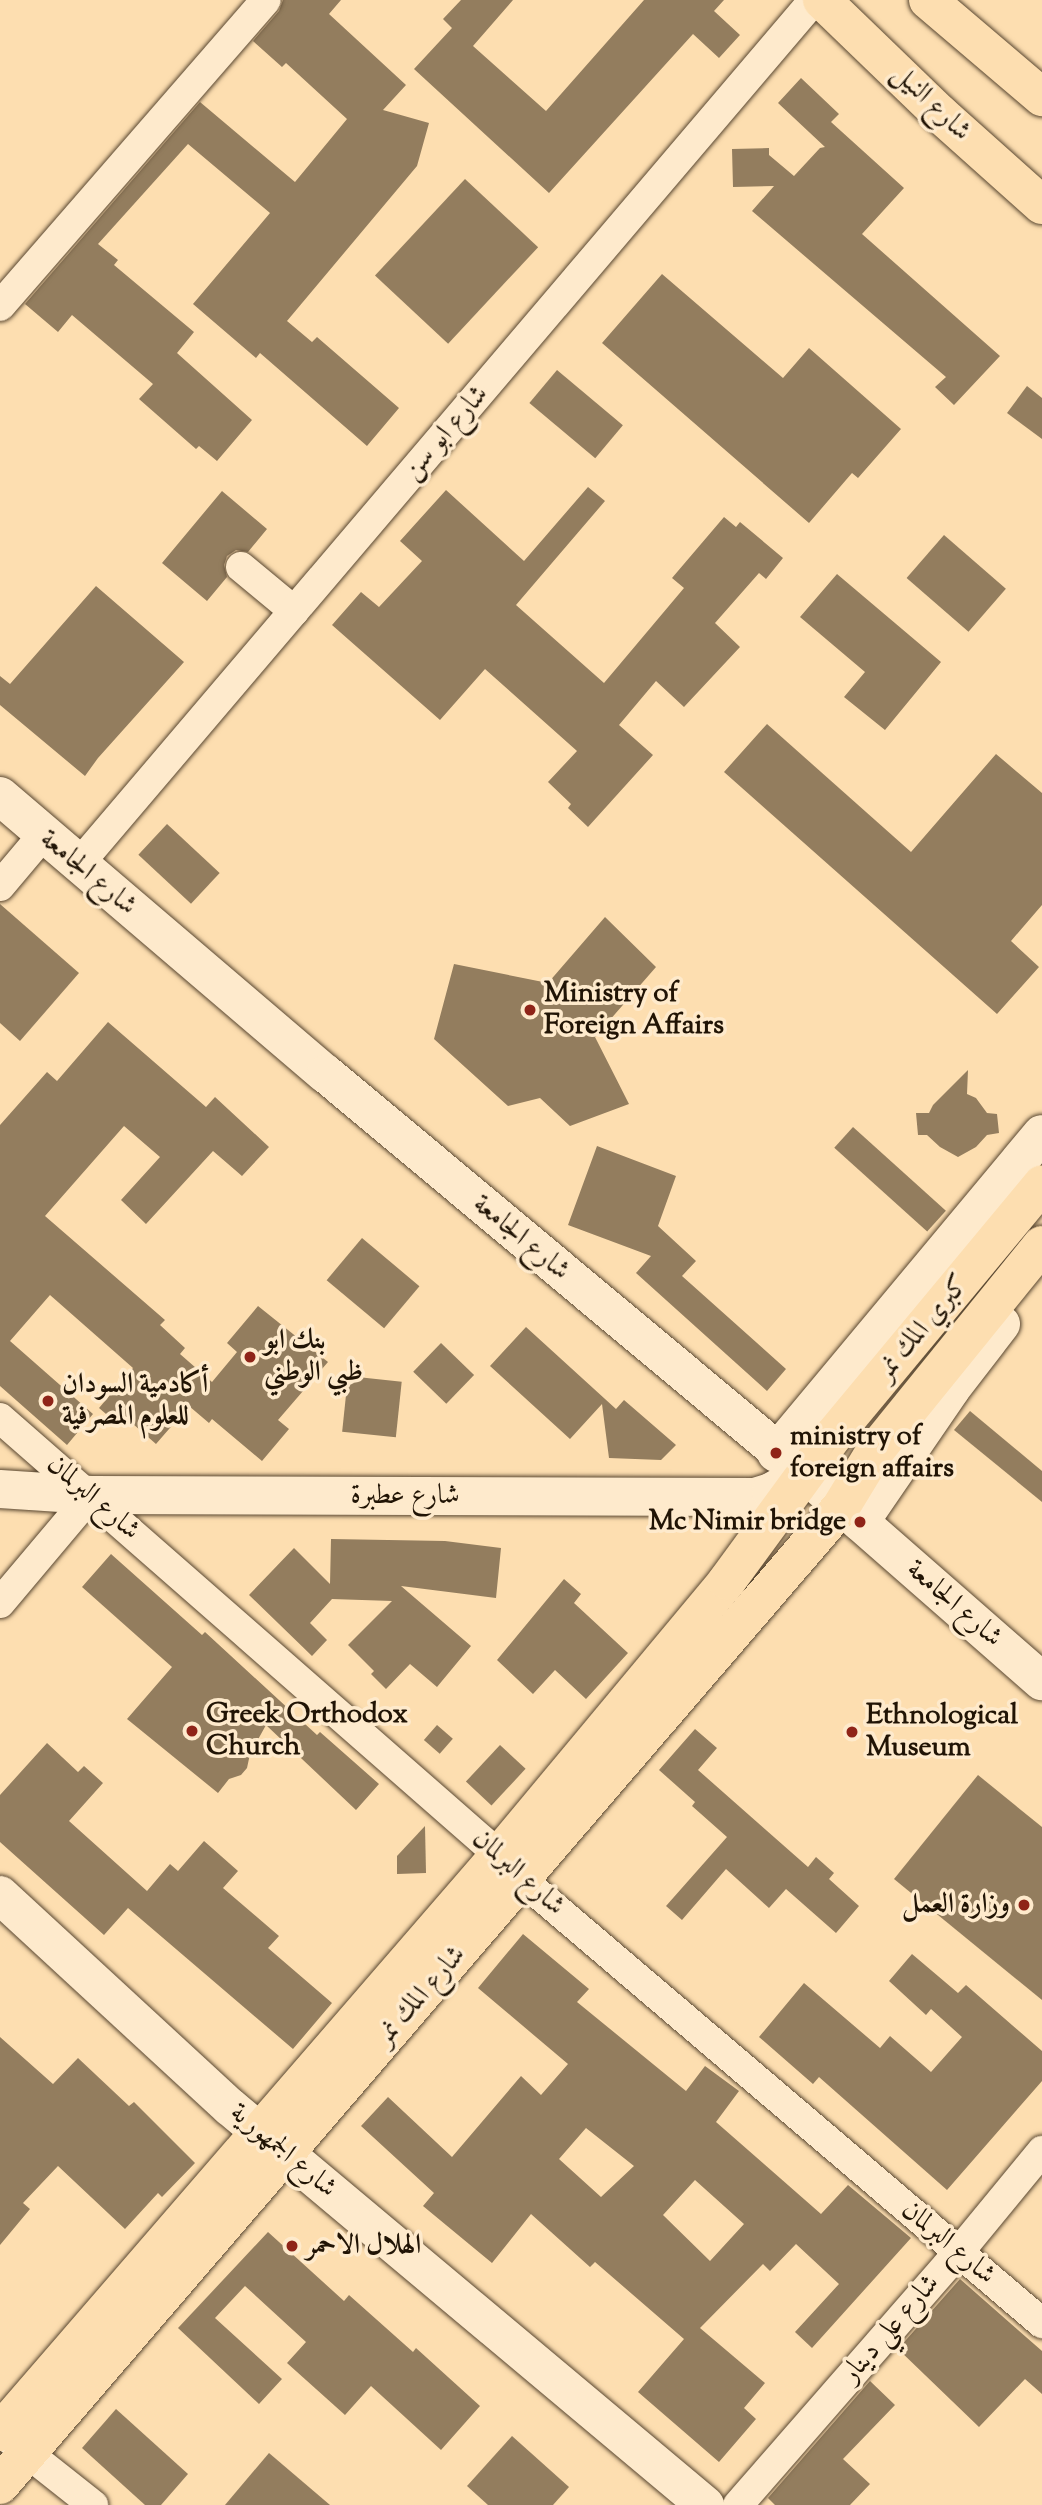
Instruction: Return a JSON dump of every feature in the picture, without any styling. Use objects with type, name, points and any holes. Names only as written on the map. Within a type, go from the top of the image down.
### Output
[{"type":"main road","name":"شارع النيل","points":[[822,0],[939,113],[1042,205]]},
{"type":"main road","points":[[929,0],[1042,97]]},
{"type":"main road","name":"شارع الجامعة","points":[[0,796],[78,865],[790,1463],[1042,1681]]},
{"type":"main road","points":[[790,1463],[1042,1134]]},
{"type":"main road","name":"كبري المك نمر","points":[[790,1463],[1042,1184]]},
{"type":"main road","name":"كبري المك نمر","points":[[851,1515],[874,1451],[1042,1245]]},
{"type":"main road","points":[[851,1515],[1042,1271]]},
{"type":"main road","name":"شارع عطبرة","points":[[0,1489],[91,1495],[755,1497],[778,1489],[790,1463]]},
{"type":"main road","name":"شارع المك نمر","points":[[510,1867],[777,1517],[790,1463]]},
{"type":"main road","name":"شارع المك نمر","points":[[0,2485],[7,2437],[273,2142],[510,1867],[851,1515]]},
{"type":"main road","name":"شارع الجمهورية","points":[[0,1895],[230,2107],[705,2505]]},
{"type":"street","points":[[0,306],[266,0]]},
{"type":"street","name":"شارع ابو سن","points":[[78,865],[814,0]]},
{"type":"street","points":[[241,567],[294,611]]},
{"type":"street","points":[[0,886],[43,835]]},
{"type":"street","name":"شارع البرلمان","points":[[0,1418],[91,1495],[510,1867],[1042,2323]]},
{"type":"street","points":[[0,1603],[91,1495]]},
{"type":"street","name":"شارع علي دينار","points":[[738,2505],[959,2252],[1042,2151]]},
{"type":"street","points":[[7,2437],[93,2505]]},
{"type":"building","points":[[283,0],[341,0],[329,14],[406,85],[383,110],[429,123],[417,166],[287,321],[312,342],[317,337],[399,408],[367,446],[260,353],[256,358],[193,304],[270,213],[188,144],[98,244],[118,260],[114,265],[194,332],[177,353],[252,420],[217,461],[199,446],[196,449],[139,399],[153,384],[72,315],[58,332],[25,304],[200,102],[295,182],[347,119],[286,63],[282,67],[253,41],[279,11]]},
{"type":"building","points":[[461,0],[513,0],[473,46],[546,111],[644,0],[724,0],[714,11],[740,35],[719,58],[693,34],[549,193],[414,69],[452,28],[443,19]]},
{"type":"building","points":[[801,78],[839,114],[831,122],[904,188],[862,234],[1000,356],[954,405],[935,387],[946,377],[752,211],[774,186],[733,187],[732,149],[769,148],[769,155],[794,176],[820,148],[825,147],[778,103]]},
{"type":"building","points":[[465,179],[538,247],[448,344],[375,276]]},
{"type":"building","points":[[662,274],[783,378],[809,348],[901,429],[858,478],[852,473],[809,523],[602,343]]},
{"type":"building","points":[[557,370],[623,425],[595,458],[529,403]]},
{"type":"building","points":[[1027,386],[1042,398],[1042,439],[1007,413]]},
{"type":"building","points":[[588,487],[605,501],[516,605],[604,683],[684,588],[672,578],[724,517],[736,527],[740,522],[783,558],[766,579],[759,573],[715,623],[740,647],[684,707],[656,681],[619,725],[653,755],[588,827],[568,808],[571,804],[548,782],[577,751],[485,669],[440,720],[332,625],[361,592],[379,607],[422,561],[400,541],[446,490],[524,561]]},
{"type":"building","points":[[222,491],[267,529],[248,552],[236,550],[227,556],[224,565],[227,577],[207,601],[162,563]]},
{"type":"building","points":[[944,535],[1006,589],[968,632],[907,578]]},
{"type":"building","points":[[837,574],[941,662],[885,730],[844,697],[865,672],[800,617]]},
{"type":"building","points":[[96,586],[184,662],[85,776],[0,705],[0,676],[10,684]]},
{"type":"building","points":[[767,724],[911,852],[996,754],[1042,793],[1042,905],[1011,941],[1039,967],[997,1014],[724,772]]},
{"type":"building","points":[[167,824],[220,873],[191,904],[138,855]]},
{"type":"building","points":[[0,904],[79,973],[20,1041],[0,1023]]},
{"type":"building","name":"Ministry of Foreign Affairs","points":[[605,917],[656,967],[595,1037],[629,1104],[570,1126],[540,1098],[508,1106],[434,1039],[454,964],[548,983]]},
{"type":"building","points":[[108,1022],[206,1107],[215,1097],[269,1147],[242,1176],[213,1151],[146,1224],[121,1200],[160,1157],[124,1126],[45,1216],[165,1320],[160,1325],[185,1348],[180,1354],[212,1382],[237,1352],[227,1343],[258,1306],[328,1362],[278,1420],[289,1429],[262,1461],[212,1419],[209,1423],[189,1406],[156,1444],[125,1417],[119,1425],[99,1408],[133,1368],[50,1295],[10,1341],[93,1414],[67,1445],[0,1386],[0,1125],[47,1072],[57,1081]]},
{"type":"building","points":[[968,1070],[967,1094],[976,1098],[987,1113],[997,1114],[999,1133],[987,1135],[976,1147],[958,1157],[940,1147],[927,1135],[918,1135],[916,1113],[929,1113],[933,1105]]},
{"type":"building","points":[[853,1127],[946,1211],[927,1231],[834,1148]]},
{"type":"building","points":[[597,1146],[676,1176],[658,1226],[696,1261],[682,1276],[786,1369],[767,1391],[636,1273],[651,1256],[568,1225]]},
{"type":"building","points":[[362,1238],[419,1286],[384,1328],[327,1280]]},
{"type":"building","points":[[526,1327],[616,1409],[624,1400],[676,1445],[661,1460],[609,1458],[602,1404],[570,1439],[490,1366]]},
{"type":"building","points":[[441,1343],[474,1375],[446,1404],[413,1372]]},
{"type":"building","points":[[348,1376],[402,1382],[396,1437],[342,1432]]},
{"type":"building","points":[[970,1411],[1042,1471],[1042,1502],[954,1430]]},
{"type":"building","points":[[331,1539],[445,1541],[501,1548],[496,1598],[401,1586],[471,1646],[437,1687],[410,1664],[386,1689],[371,1674],[374,1671],[348,1645],[392,1601],[332,1599],[310,1623],[327,1640],[312,1656],[249,1595],[294,1548],[330,1584]]},
{"type":"building","points":[[111,1554],[202,1635],[205,1632],[317,1735],[320,1732],[379,1784],[356,1810],[266,1725],[250,1754],[247,1768],[241,1775],[229,1779],[218,1793],[127,1719],[172,1667],[82,1587]]},
{"type":"building","points":[[564,1579],[581,1594],[574,1603],[628,1653],[586,1699],[555,1670],[533,1694],[497,1660]]},
{"type":"building","points":[[437,1725],[453,1739],[440,1754],[424,1740]]},
{"type":"building","points":[[695,1729],[717,1748],[698,1770],[808,1867],[816,1857],[834,1873],[829,1879],[859,1906],[836,1933],[786,1889],[769,1908],[726,1869],[682,1920],[666,1906],[727,1837],[692,1806],[695,1802],[659,1770]]},
{"type":"building","points":[[47,1743],[78,1772],[84,1766],[103,1783],[69,1821],[147,1891],[170,1864],[178,1871],[204,1841],[238,1871],[223,1888],[279,1936],[268,1948],[332,2003],[293,2049],[128,1908],[104,1935],[0,1842],[0,1795]]},
{"type":"building","points":[[500,1745],[526,1769],[491,1805],[466,1782]]},
{"type":"building","points":[[978,1775],[1042,1827],[1042,2000],[894,1879]]},
{"type":"building","points":[[425,1826],[426,1873],[397,1874],[397,1856]]},
{"type":"building","points":[[523,1934],[589,1989],[577,2002],[686,2091],[705,2066],[739,2091],[716,2122],[821,2214],[848,2185],[911,2238],[812,2348],[795,2332],[839,2284],[796,2244],[770,2271],[763,2264],[700,2328],[765,2383],[744,2408],[756,2419],[719,2462],[638,2392],[684,2339],[595,2262],[590,2267],[531,2214],[492,2263],[423,2206],[434,2193],[361,2126],[388,2097],[452,2157],[521,2076],[541,2095],[568,2064],[478,1988]],"holes":[[[586,2128],[634,2166],[601,2197],[559,2159]],[[695,2180],[744,2224],[710,2261],[663,2215]]]},
{"type":"building","points":[[912,1954],[958,1993],[966,1985],[1042,2051],[1042,2081],[947,2190],[819,2077],[813,2084],[759,2037],[804,1983],[880,2048],[890,2036],[931,2072],[962,2037],[931,2009],[926,2015],[889,1981]]},
{"type":"building","points":[[0,2037],[53,2084],[78,2058],[129,2106],[134,2102],[195,2163],[162,2197],[158,2193],[125,2229],[58,2166],[23,2203],[30,2209],[0,2245]]},
{"type":"building","points":[[268,2232],[344,2301],[349,2295],[413,2352],[416,2348],[480,2406],[441,2450],[371,2386],[345,2415],[287,2363],[306,2342],[245,2286],[215,2318],[282,2379],[259,2404],[178,2328]]},
{"type":"building","points":[[960,2279],[1042,2351],[1042,2394],[1025,2379],[979,2427],[898,2349]]},
{"type":"building","points":[[870,2381],[895,2405],[843,2459],[870,2484],[850,2505],[775,2505],[768,2498]]},
{"type":"building","points":[[116,2409],[188,2474],[161,2505],[145,2505],[82,2448]]},
{"type":"building","points":[[512,2436],[569,2487],[553,2505],[488,2505],[467,2486]]},
{"type":"building","points":[[269,2453],[330,2505],[225,2505]]},
{"type":"place","name":"Ministry of Foreign Affairs","points":[[530,1010]]},
{"type":"place","name":"بنك ابو ظبي الوطني","points":[[250,1357]]},
{"type":"place","name":"أكادمية السودان للعلوم المصرفية","points":[[48,1401]]},
{"type":"place","name":"ministry of foreign affairs","points":[[776,1453]]},
{"type":"place","name":"Mc Nimir bridge","points":[[860,1522]]},
{"type":"place","name":"Greek Orthodox Church","points":[[192,1731]]},
{"type":"place","name":"Ethnological Museum","points":[[852,1732]]},
{"type":"place","name":"وزارة العمل","points":[[1024,1905]]},
{"type":"place","name":"الهلال الاحمر","points":[[292,2246]]}]
